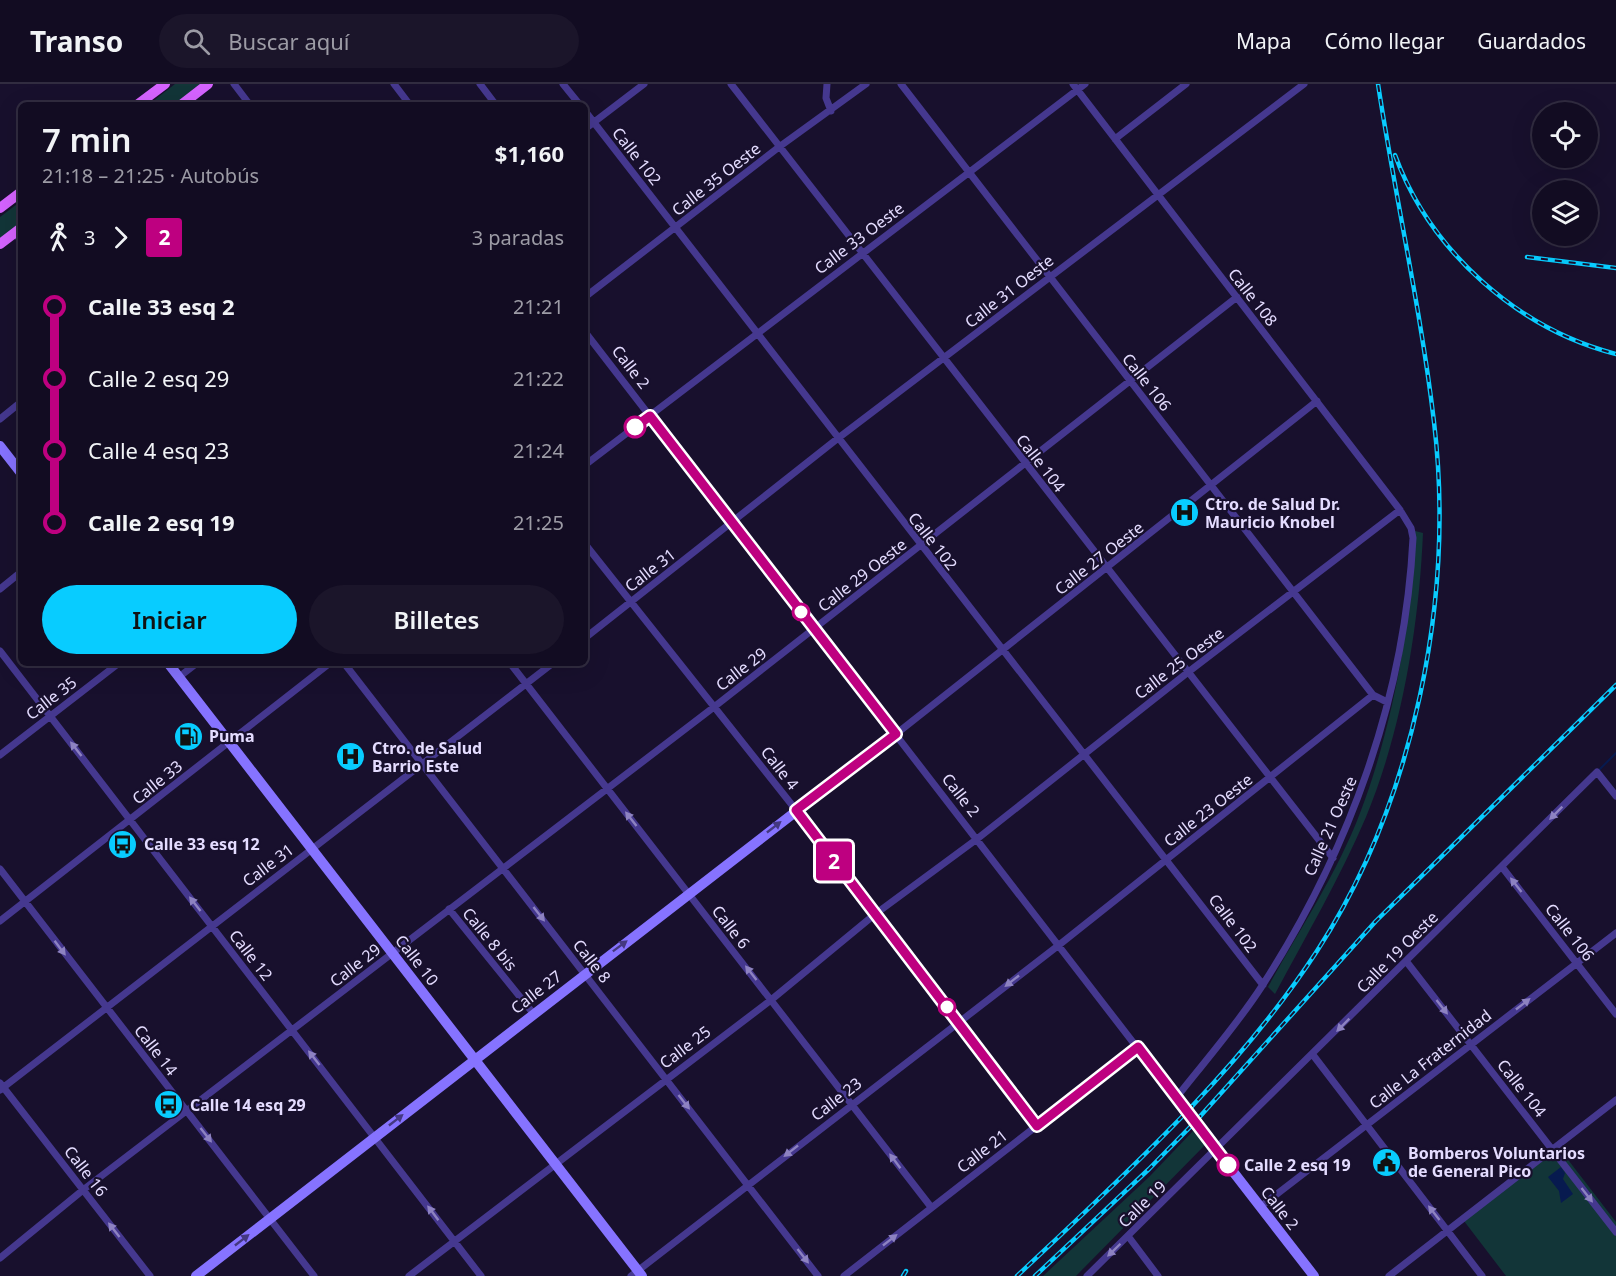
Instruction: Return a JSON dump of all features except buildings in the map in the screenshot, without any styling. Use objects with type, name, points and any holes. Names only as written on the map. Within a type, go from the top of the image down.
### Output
[{"type":"main road","points":[[141,102],[165,84]]},
{"type":"main road","points":[[185,102],[208,84]]},
{"type":"main road","points":[[0,208],[18,194]]},
{"type":"main road","points":[[0,244],[18,235]]},
{"type":"street","points":[[234,84],[248,102]]},
{"type":"street","points":[[394,84],[406,102]]},
{"type":"street","points":[[480,84],[494,102]]},
{"type":"street","points":[[563,84],[578,102]]},
{"type":"street","points":[[588,127],[644,84]]},
{"type":"street","name":"Calle 104","points":[[731,84],[1025,465],[1333,858]]},
{"type":"street","points":[[827,84],[826,98],[831,111]]},
{"type":"street","name":"Calle 35 Oeste","points":[[588,295],[779,147],[866,84]]},
{"type":"street","name":"Calle 106","points":[[902,84],[1129,382],[1295,592],[1373,695]]},
{"type":"street","name":"Calle 33 Oeste","points":[[650,416],[1076,87],[1085,84]]},
{"type":"street","points":[[1115,139],[1186,84]]},
{"type":"street","name":"Calle 31 Oeste","points":[[732,522],[837,439],[1304,84]]},
{"type":"street","name":"Calle 108","points":[[1076,87],[1400,510],[1411,528]]},
{"type":"street","name":"Calle 102","points":[[588,115],[921,547],[1168,859],[1263,985]]},
{"type":"street","name":"Calle 29 Oeste","points":[[814,629],[1237,297]]},
{"type":"street","name":"Calle 2","points":[[588,336],[1314,1276]]},
{"type":"street","name":"Calle 27 Oeste","points":[[896,734],[1108,569],[1317,401]]},
{"type":"street","points":[[0,418],[18,404]]},
{"type":"street","points":[[588,463],[650,416]]},
{"type":"street","points":[[0,446],[18,469]]},
{"type":"street","name":"Calle 25 Oeste","points":[[977,840],[1084,753],[1400,510]]},
{"type":"street","name":"Calle 31","points":[[588,636],[732,522]]},
{"type":"street","name":"Calle 21 Oeste","points":[[1176,1098],[1263,985],[1333,858],[1365,782],[1388,702],[1411,576],[1411,528]]},
{"type":"street","name":"Calle 4","points":[[588,548],[796,810],[1037,1126]]},
{"type":"street","points":[[0,589],[18,574]]},
{"type":"street","name":"Calle 29","points":[[0,1258],[83,1190],[188,1112],[814,629]]},
{"type":"street","name":"Calle 12","points":[[0,651],[481,1276]]},
{"type":"street","name":"Calle 35","points":[[0,755],[115,666]]},
{"type":"street","name":"Calle 10","points":[[170,666],[556,1165],[637,1274]]},
{"type":"street","points":[[179,677],[193,666]]},
{"type":"street","name":"Calle 33","points":[[0,921],[326,666]]},
{"type":"street","name":"Calle 8","points":[[346,666],[819,1276]]},
{"type":"street","name":"Calle 6","points":[[512,666],[931,1207]]},
{"type":"street","name":"Calle 31","points":[[1,1087],[549,666]]},
{"type":"street","points":[[1373,695],[1388,702]]},
{"type":"street","name":"Calle 23 Oeste","points":[[1059,945],[1271,779],[1373,695]]},
{"type":"street","name":"Calle 27","points":[[196,1276],[896,734]]},
{"type":"street","name":"Calle 19 Oeste","points":[[1216,1150],[1597,772],[1616,796]]},
{"type":"street","name":"Calle 25","points":[[409,1276],[771,1000],[874,915],[977,840]]},
{"type":"street","name":"Calle 106","points":[[1502,867],[1616,1014]]},
{"type":"street","name":"Calle 14","points":[[0,869],[314,1276]]},
{"type":"street","name":"Calle 8 bis","points":[[449,909],[533,1013]]},
{"type":"street","name":"Calle La Fraternidad","points":[[1260,1207],[1616,933]]},
{"type":"street","name":"Calle 23","points":[[637,1274],[748,1185],[1059,945]]},
{"type":"street","name":"Calle 104","points":[[1406,961],[1616,1232]]},
{"type":"street","name":"Calle 21","points":[[844,1276],[1138,1047]]},
{"type":"street","points":[[1313,1055],[1482,1276]]},
{"type":"street","name":"Calle 16","points":[[1,1087],[150,1276]]},
{"type":"street","points":[[1389,1276],[1616,1100]]},
{"type":"street","name":"Calle 19","points":[[1087,1276],[1216,1150]]},
{"type":"street","points":[[1128,1236],[1158,1276]]},
{"type":"green space","points":[[175,84],[200,84],[177,102],[152,102]]},
{"type":"green space","points":[[18,203],[18,226],[0,240],[0,217]]},
{"type":"green space","points":[[1415,531],[1423,533],[1413,641],[1390,749],[1379,784],[1356,840],[1275,994],[1268,987],[1317,902],[1351,836],[1382,746],[1405,637]]},
{"type":"green space","points":[[1193,1131],[1205,1145],[1076,1276],[1043,1276],[1149,1177]]},
{"type":"green space","points":[[1559,1148],[1616,1222],[1616,1276],[1506,1276],[1464,1221]]},
{"type":"water","points":[[1561,1167],[1565,1173],[1563,1179],[1573,1194],[1561,1203],[1559,1191],[1548,1177]]},
{"type":"waterway","points":[[1599,770],[1616,753]]},
{"type":"railway","points":[[1017,1276],[1177,1122],[1215,1082],[1285,996],[1317,951],[1351,893],[1379,830],[1402,765],[1420,697],[1432,627],[1438,558],[1439,489],[1429,380],[1378,84]]},
{"type":"railway","points":[[1395,155],[1411,190],[1431,223],[1454,254],[1482,281],[1512,305],[1545,326],[1580,342],[1616,354]]},
{"type":"railway","points":[[1527,257],[1616,268]]},
{"type":"railway","points":[[1035,1276],[1149,1169],[1195,1122],[1376,921],[1616,685]]},
{"type":"railway","points":[[903,1276],[906,1271]]},
{"type":"bus line","name":"2","points":[[635,427],[650,416],[896,734],[796,810],[1037,1126],[1138,1047],[1228,1165]]},
{"type":"place","name":"Ctro. de Salud Dr. Mauricio Knobel","points":[[1184,513]]},
{"type":"place","name":"Puma","points":[[188,736]]},
{"type":"place","name":"Ctro. de Salud Barrio Este","points":[[351,757]]},
{"type":"place","name":"Calle 33 esq 12","points":[[123,844]]},
{"type":"place","name":"Calle 14 esq 29","points":[[169,1105]]},
{"type":"place","name":"Bomberos Voluntarios de General Pico","points":[[1387,1162]]},
{"type":"place","name":"Calle 2 esq 19","points":[[1228,1165]]}]
